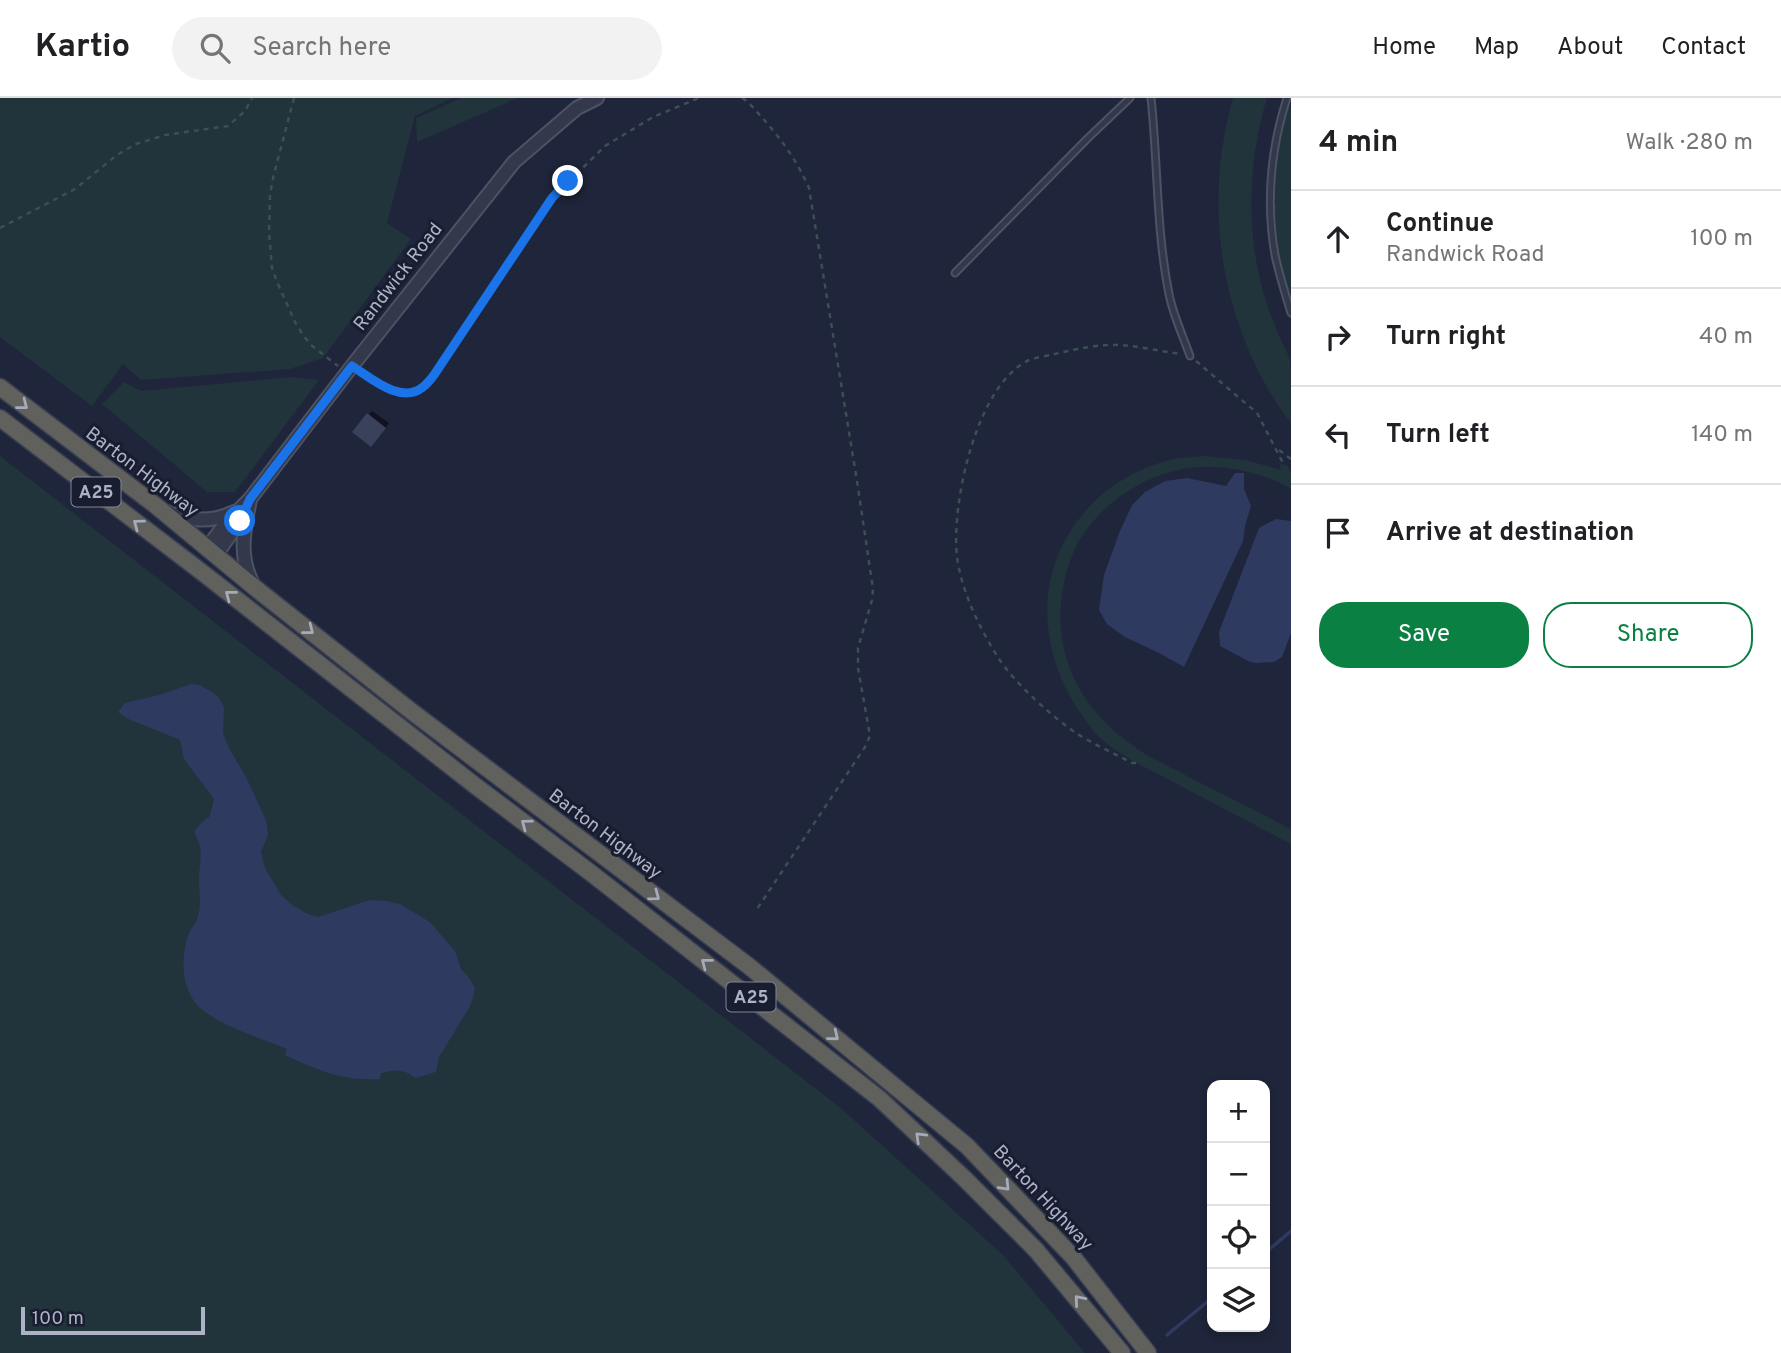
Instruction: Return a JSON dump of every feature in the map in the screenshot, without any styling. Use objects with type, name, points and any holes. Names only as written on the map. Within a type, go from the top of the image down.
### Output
[{"type":"highway","name":"Barton Highway","points":[[0,387],[155,505],[411,711],[750,967],[967,1146],[1073,1257],[1148,1353]]},
{"type":"highway","name":"A25","points":[[0,418],[880,1099],[1036,1250],[1122,1353]]},
{"type":"highway","name":"Randwick Road","points":[[198,569],[212,551]]},
{"type":"street","name":"Randwick Road","points":[[212,551],[240,521],[250,499],[514,162],[576,108],[597,98]]},
{"type":"street","points":[[155,505],[179,517],[205,520],[231,514],[250,499]]},
{"type":"street","points":[[250,499],[243,549],[247,569],[256,588]]},
{"type":"lane","points":[[955,273],[1130,98]]},
{"type":"lane","points":[[1151,98],[1160,239],[1170,297],[1190,356]]},
{"type":"lane","points":[[1287,98],[1272,170],[1270,201],[1275,254],[1291,313]]},
{"type":"path","points":[[0,228],[75,190],[117,155],[136,144],[165,135],[228,127],[245,111],[252,98]]},
{"type":"path","points":[[294,98],[270,195],[269,233],[276,282],[296,324],[311,345],[349,370],[390,391],[411,392],[422,389],[434,375],[552,198],[605,146],[653,117],[699,98]]},
{"type":"path","points":[[742,98],[785,143],[809,188],[873,589],[859,648],[858,668],[870,736],[755,912]]},
{"type":"path","points":[[1136,763],[1074,732],[1016,681],[1000,660],[972,608],[957,558],[957,515],[964,471],[979,428],[1001,386],[1015,369],[1030,360],[1085,347],[1108,345],[1190,356],[1257,413],[1284,465]]},
{"type":"path","points":[[1276,448],[1291,460]]},
{"type":"shaded area","points":[[0,98],[453,98],[415,116],[387,223],[411,239],[323,358],[290,369],[141,380],[123,364],[92,406],[0,337]]},
{"type":"shaded area","points":[[461,98],[518,98],[417,142],[416,118]]},
{"type":"shaded area","points":[[1233,98],[1267,98],[1253,167],[1253,238],[1265,298],[1290,360],[1291,424],[1267,388],[1248,349],[1224,268],[1219,225],[1219,183],[1223,140]]},
{"type":"shaded area","points":[[1287,108],[1291,108],[1291,303],[1279,257],[1274,204],[1275,170]]},
{"type":"shaded area","points":[[290,377],[319,380],[235,492],[207,492],[102,404],[124,382],[141,391]]},
{"type":"shaded area","points":[[0,456],[842,1109],[1003,1255],[1085,1353],[0,1353]]},
{"type":"shaded area","points":[[1206,456],[1246,460],[1281,470],[1280,464],[1287,465],[1291,472],[1291,489],[1251,473],[1212,467],[1173,471],[1136,486],[1104,510],[1086,530],[1073,552],[1065,578],[1061,634],[1067,660],[1077,684],[1091,706],[1109,726],[1154,759],[1291,829],[1291,844],[1131,760],[1105,742],[1094,732],[1075,705],[1053,656],[1047,604],[1059,554],[1071,530],[1107,490],[1142,469],[1180,458]]},
{"type":"water","points":[[1235,473],[1244,473],[1244,489],[1251,506],[1243,541],[1184,667],[1125,637],[1107,624],[1099,610],[1104,575],[1132,505],[1145,492],[1165,481],[1187,478],[1226,486]]},
{"type":"water","points":[[1276,519],[1291,521],[1291,633],[1282,657],[1274,662],[1256,663],[1220,646],[1219,632],[1259,528]]},
{"type":"water","points":[[191,684],[200,685],[218,696],[224,707],[223,733],[266,820],[268,835],[261,852],[265,868],[281,895],[292,905],[318,917],[370,900],[400,904],[430,922],[455,951],[461,969],[475,989],[469,1008],[439,1057],[436,1072],[416,1078],[403,1071],[391,1071],[381,1073],[380,1079],[331,1074],[285,1055],[287,1049],[217,1020],[193,999],[185,979],[184,957],[188,936],[200,908],[201,851],[194,832],[210,816],[214,799],[184,759],[180,740],[126,718],[118,712],[125,703]]},
{"type":"building","points":[[367,413],[386,428],[371,447],[352,432]]},
{"type":"waterway","points":[[1270,1249],[1291,1231]]},
{"type":"waterway","points":[[1167,1335],[1207,1302]]},
{"type":"route","points":[[240,521],[250,499],[352,366],[390,391],[400,393],[422,389],[552,198],[568,181]]}]
